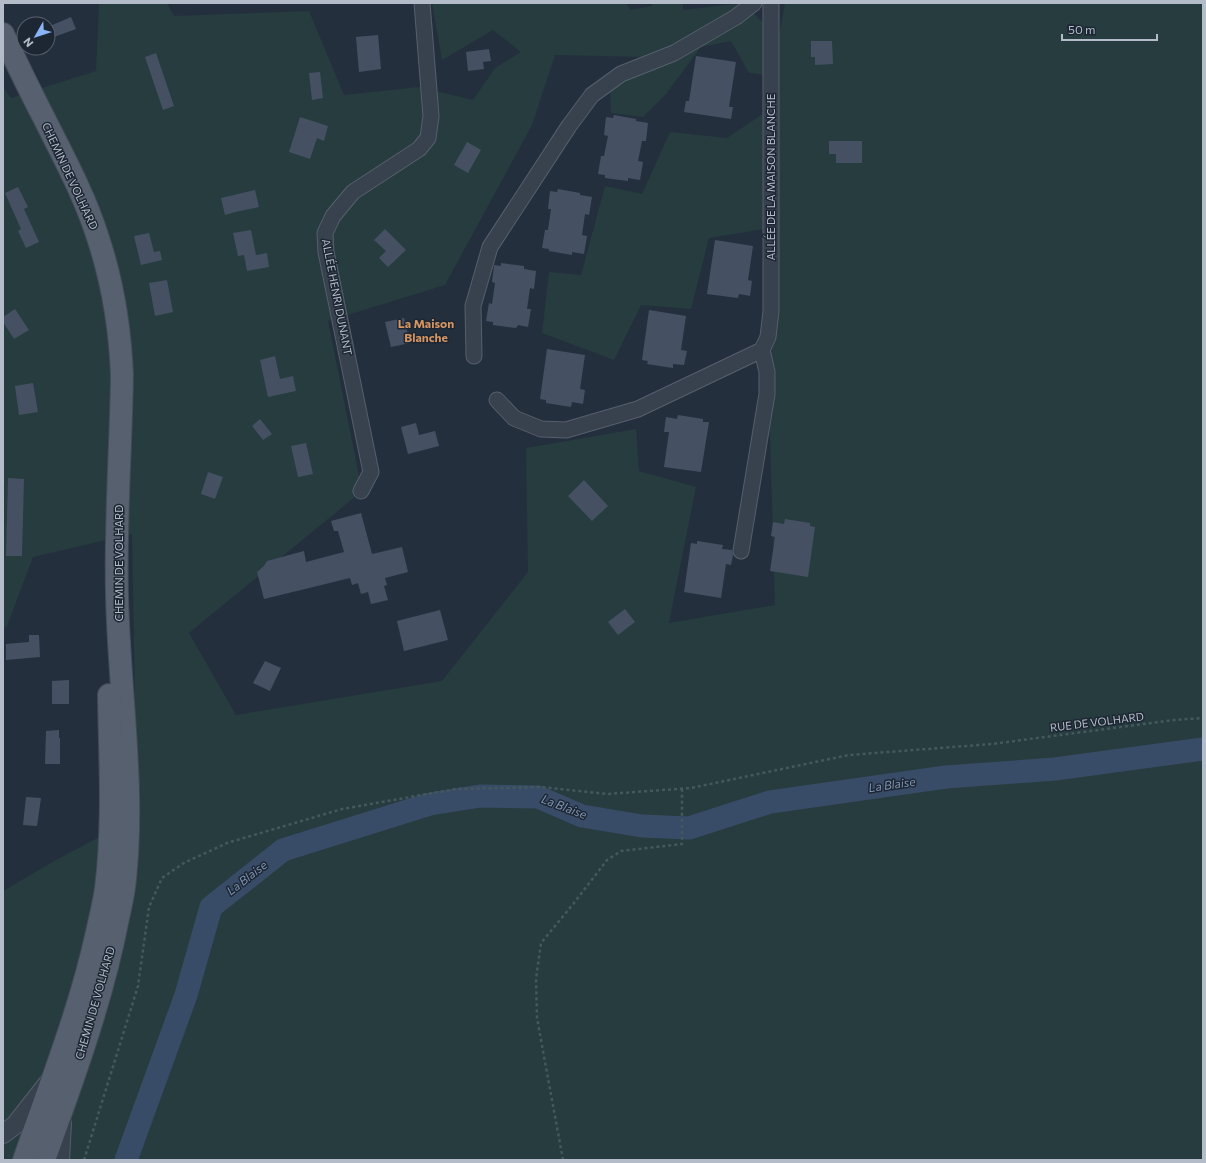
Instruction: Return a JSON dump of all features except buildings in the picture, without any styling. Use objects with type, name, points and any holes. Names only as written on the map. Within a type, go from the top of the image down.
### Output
[{"type":"main road","name":"CHEMIN DE VOLHARD","points":[[3,34],[85,203],[98,236],[109,273],[121,346],[121,427],[116,554],[128,807],[128,838],[125,881],[106,974],[86,1038],[44,1160]]},
{"type":"main road","name":"CHEMIN DE VOLHARD","points":[[3,69],[57,175],[78,220],[89,253],[99,293],[108,361],[108,447],[104,572],[109,686],[111,814],[106,889],[94,945],[77,1006],[24,1160]]},
{"type":"street","name":"ALLÉE HENRI DUNANT","points":[[362,491],[371,472],[326,252],[325,233],[333,216],[353,192],[419,149],[428,138],[431,116],[422,3]]},
{"type":"street","points":[[474,356],[473,306],[490,247],[569,126],[592,95],[622,74],[674,53],[736,17],[754,3]]},
{"type":"street","name":"ALLÉE DE LA MAISON BLANCHE","points":[[762,350],[768,337],[771,311],[771,3]]},
{"type":"street","points":[[497,400],[514,418],[541,429],[566,430],[638,409],[762,350],[767,372],[767,394],[741,551]]},
{"type":"street","points":[[3,1134],[15,1125],[53,1076]]},
{"type":"street","points":[[60,1160],[63,1106]]},
{"type":"path","name":"RUE DE VOLHARD","points":[[84,1160],[138,986],[148,907],[162,878],[184,863],[227,843],[342,809],[456,789],[541,787],[607,794],[682,789],[699,787],[849,755],[992,744],[1174,720],[1203,718]]},
{"type":"path","points":[[563,1160],[537,1018],[536,979],[541,944],[607,860],[621,851],[682,844],[682,789]]},
{"type":"green space","points":[[99,3],[167,3],[174,16],[309,11],[344,95],[419,87],[473,100],[495,68],[521,52],[493,30],[442,60],[432,3],[626,3],[631,10],[652,6],[652,3],[683,3],[683,10],[743,3],[767,26],[767,75],[749,73],[731,41],[701,47],[666,94],[643,117],[611,113],[610,88],[647,57],[555,55],[532,125],[445,285],[328,321],[362,491],[189,633],[236,715],[442,681],[528,572],[526,448],[636,429],[639,471],[696,487],[669,623],[775,605],[764,229],[709,238],[691,309],[641,305],[614,360],[542,333],[549,272],[581,275],[605,186],[642,194],[670,132],[727,138],[767,111],[785,3],[1203,3],[1203,1160],[3,1160],[3,891],[56,860],[137,817],[132,534],[33,557],[7,626],[3,629],[3,87],[11,98],[96,71]]},
{"type":"waterway","name":"La Blaise","points":[[126,1160],[186,995],[211,907],[283,850],[430,804],[480,796],[538,797],[582,816],[642,826],[689,828],[770,802],[946,777],[1055,769],[1203,749]]},
{"type":"district","name":"La Maison Blanche","points":[[426,331]]}]
